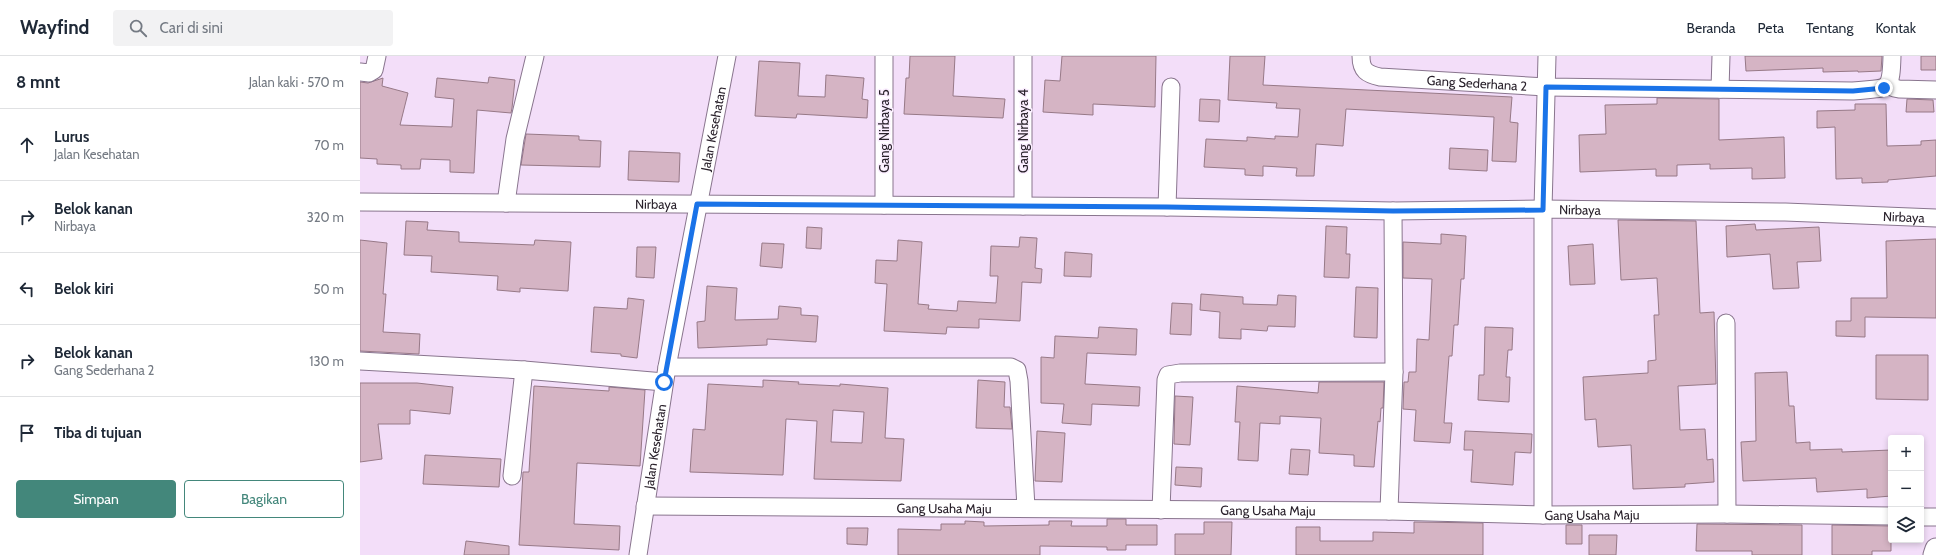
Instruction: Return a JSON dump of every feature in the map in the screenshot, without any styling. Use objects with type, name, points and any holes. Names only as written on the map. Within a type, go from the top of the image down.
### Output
[{"type":"street","points":[[360,72],[368,73],[374,70],[377,56]]},
{"type":"street","points":[[506,203],[515,140],[535,56]]},
{"type":"street","name":"Jalan Kesehatan","points":[[638,555],[665,375],[697,204],[727,56]]},
{"type":"street","name":"Gang Nirbaya 5","points":[[884,56],[884,205]]},
{"type":"street","name":"Gang Nirbaya 4","points":[[1023,56],[1023,206]]},
{"type":"street","name":"Gang Sederhana 2","points":[[1361,56],[1362,69],[1367,74],[1380,77],[1546,87],[1853,91],[1884,88],[1890,83]]},
{"type":"street","points":[[1543,515],[1543,210],[1546,56]]},
{"type":"street","points":[[1720,89],[1721,56]]},
{"type":"street","points":[[1892,56],[1892,77],[1890,83],[1894,88],[1899,90],[1936,90]]},
{"type":"street","points":[[1167,207],[1171,87]]},
{"type":"street","name":"Nirbaya","points":[[360,202],[1167,207],[1393,211],[1543,210],[1785,212],[1936,218]]},
{"type":"street","points":[[1389,511],[1394,372],[1393,211]]},
{"type":"street","points":[[1726,323],[1727,514]]},
{"type":"street","points":[[360,361],[524,370],[665,375],[1010,367],[1017,370],[1019,381],[1026,508]]},
{"type":"street","points":[[512,476],[524,370]]},
{"type":"street","points":[[1161,510],[1166,380],[1168,375],[1180,373],[1394,372]]},
{"type":"street","name":"Gang Usaha Maju","points":[[645,506],[1389,511],[1543,515],[1727,514],[1888,516]]},
{"type":"street","points":[[1924,517],[1936,517]]},
{"type":"street","points":[[1934,555],[1936,549]]},
{"type":"building","points":[[910,56],[955,56],[953,96],[1005,99],[1003,118],[904,114],[906,78],[909,78]]},
{"type":"building","points":[[1062,56],[1156,56],[1155,107],[1093,104],[1093,115],[1043,112],[1045,80],[1060,81]]},
{"type":"building","points":[[1230,56],[1265,56],[1263,85],[1512,97],[1510,122],[1518,123],[1516,162],[1492,161],[1494,117],[1346,109],[1343,146],[1316,144],[1314,176],[1296,176],[1297,168],[1263,166],[1263,176],[1245,175],[1245,169],[1204,167],[1206,139],[1247,141],[1247,137],[1275,139],[1275,136],[1298,137],[1300,109],[1276,108],[1277,103],[1228,100]]},
{"type":"building","points":[[1745,56],[1882,56],[1881,71],[1823,72],[1823,68],[1746,71]]},
{"type":"building","points":[[1921,56],[1936,56],[1936,70],[1921,70]]},
{"type":"building","points":[[759,61],[800,63],[798,96],[825,97],[826,75],[864,78],[862,99],[868,100],[867,118],[797,114],[796,118],[755,116]]},
{"type":"building","points":[[489,77],[515,80],[512,108],[511,113],[477,110],[474,173],[450,172],[450,160],[421,159],[420,169],[401,169],[401,165],[377,164],[377,159],[360,158],[360,82],[368,83],[383,78],[382,86],[408,93],[400,125],[452,127],[454,99],[435,97],[437,78],[488,83]]},
{"type":"building","points":[[1657,98],[1719,99],[1719,140],[1784,137],[1785,178],[1752,179],[1752,168],[1710,169],[1710,164],[1677,165],[1677,176],[1656,176],[1656,169],[1580,172],[1579,135],[1606,134],[1605,105],[1657,104]]},
{"type":"building","points":[[1200,99],[1220,100],[1219,122],[1199,121]]},
{"type":"building","points":[[1907,99],[1933,100],[1934,112],[1906,112]]},
{"type":"building","points":[[1855,104],[1886,104],[1887,146],[1921,145],[1921,141],[1936,140],[1936,176],[1888,180],[1888,182],[1862,183],[1862,178],[1836,179],[1835,127],[1817,128],[1817,111],[1855,110]]},
{"type":"building","points":[[526,134],[579,136],[579,140],[601,141],[600,167],[521,165]]},
{"type":"building","points":[[1450,148],[1488,150],[1487,171],[1449,169]]},
{"type":"building","points":[[629,151],[680,153],[679,182],[628,180]]},
{"type":"building","points":[[1618,220],[1696,221],[1700,313],[1714,312],[1716,384],[1678,386],[1680,430],[1705,429],[1707,460],[1713,459],[1714,482],[1685,484],[1685,487],[1633,489],[1631,445],[1598,447],[1596,419],[1585,420],[1583,377],[1648,373],[1648,361],[1656,360],[1654,315],[1659,315],[1657,278],[1621,280]]},
{"type":"building","points":[[406,221],[428,222],[427,230],[459,232],[459,242],[534,245],[535,240],[571,242],[568,291],[520,288],[520,292],[497,290],[498,276],[431,272],[432,256],[404,255]]},
{"type":"building","points":[[1755,224],[1756,230],[1819,227],[1821,261],[1797,262],[1799,288],[1773,289],[1770,254],[1727,257],[1726,226]]},
{"type":"building","points":[[1326,226],[1347,227],[1346,254],[1350,254],[1349,278],[1324,277]]},
{"type":"building","points":[[807,227],[822,228],[821,249],[806,248]]},
{"type":"building","points":[[1441,234],[1466,236],[1464,279],[1461,279],[1458,325],[1454,325],[1452,356],[1449,356],[1444,423],[1452,423],[1450,443],[1414,441],[1416,410],[1403,409],[1404,382],[1408,382],[1409,372],[1416,372],[1417,339],[1429,340],[1432,279],[1403,278],[1403,242],[1441,244]]},
{"type":"building","points":[[1020,237],[1037,238],[1035,268],[1042,269],[1041,283],[1022,282],[1020,321],[979,319],[979,328],[947,327],[946,334],[884,331],[887,284],[875,283],[876,260],[897,261],[898,240],[922,242],[918,304],[929,305],[928,309],[957,311],[958,301],[996,303],[998,276],[990,276],[991,246],[1019,247]]},
{"type":"building","points":[[1936,239],[1936,318],[1865,317],[1865,337],[1836,336],[1836,321],[1851,321],[1851,298],[1887,298],[1886,241]]},
{"type":"building","points":[[360,240],[387,243],[383,294],[386,294],[383,332],[420,334],[419,354],[360,351]]},
{"type":"building","points":[[762,243],[784,244],[782,268],[760,266]]},
{"type":"building","points":[[1593,244],[1595,284],[1570,285],[1568,246]]},
{"type":"building","points":[[637,247],[656,247],[654,278],[636,277]]},
{"type":"building","points":[[1065,252],[1092,254],[1091,277],[1064,276]]},
{"type":"building","points":[[707,286],[737,288],[735,320],[778,319],[779,306],[801,308],[801,315],[818,316],[816,342],[767,339],[767,345],[698,348],[697,322],[705,321]]},
{"type":"building","points":[[1356,287],[1378,288],[1377,338],[1354,337]]},
{"type":"building","points":[[1201,294],[1243,297],[1243,304],[1277,305],[1278,295],[1296,296],[1295,327],[1268,326],[1267,331],[1241,329],[1241,339],[1219,338],[1220,312],[1200,310]]},
{"type":"building","points":[[628,298],[644,300],[637,358],[621,356],[621,354],[591,352],[594,307],[627,309]]},
{"type":"building","points":[[1172,303],[1192,304],[1191,335],[1170,334]]},
{"type":"building","points":[[1099,327],[1137,329],[1136,355],[1087,353],[1085,384],[1140,387],[1139,406],[1092,404],[1091,425],[1062,423],[1064,404],[1041,403],[1041,357],[1054,358],[1055,336],[1098,338]]},
{"type":"building","points":[[1485,327],[1513,328],[1512,350],[1508,350],[1506,377],[1510,377],[1509,402],[1478,400],[1479,375],[1484,375]]},
{"type":"building","points":[[1876,355],[1928,355],[1928,400],[1876,399]]},
{"type":"building","points":[[1787,372],[1789,406],[1794,406],[1796,443],[1810,442],[1810,450],[1842,449],[1842,452],[1888,450],[1888,496],[1867,498],[1867,489],[1817,492],[1816,478],[1743,481],[1741,442],[1756,441],[1755,373]]},
{"type":"building","points":[[763,380],[799,382],[798,384],[840,386],[840,384],[888,388],[885,438],[904,439],[901,481],[814,479],[817,421],[786,419],[783,475],[690,472],[693,429],[705,430],[708,384],[763,387]],"holes":[[[833,410],[864,412],[862,443],[831,442]]]},
{"type":"building","points":[[978,380],[1005,382],[1004,407],[1010,407],[1012,429],[976,428]]},
{"type":"building","points":[[1319,382],[1384,382],[1383,408],[1381,408],[1380,422],[1378,421],[1374,467],[1354,466],[1354,455],[1319,453],[1321,418],[1280,416],[1280,424],[1260,423],[1258,461],[1238,460],[1240,422],[1235,422],[1237,386],[1318,393]]},
{"type":"building","points":[[360,383],[417,383],[453,387],[450,414],[410,410],[410,424],[378,424],[382,459],[360,462]]},
{"type":"building","points":[[534,386],[609,391],[609,387],[645,390],[640,466],[577,463],[574,524],[620,526],[619,550],[519,545],[523,472],[529,472]]},
{"type":"building","points":[[1175,396],[1193,397],[1190,445],[1174,444]]},
{"type":"building","points":[[1037,431],[1065,433],[1062,482],[1035,481]]},
{"type":"building","points":[[1465,431],[1532,434],[1531,453],[1515,452],[1513,485],[1471,482],[1473,450],[1464,450]]},
{"type":"building","points":[[1291,449],[1310,450],[1308,475],[1289,474]]},
{"type":"building","points":[[425,455],[501,459],[499,487],[423,484]]},
{"type":"building","points":[[1176,467],[1202,468],[1201,487],[1175,485]]},
{"type":"building","points":[[1107,519],[1126,519],[1126,525],[1157,525],[1157,545],[1126,545],[1126,550],[1107,550],[1107,547],[1040,546],[1040,555],[898,555],[898,529],[941,530],[941,524],[965,524],[965,521],[984,522],[984,526],[1049,525],[1049,521],[1072,521],[1071,526],[1107,526]]},
{"type":"building","points":[[1204,522],[1232,522],[1231,555],[1175,555],[1175,534],[1204,534]]},
{"type":"building","points":[[1414,522],[1483,523],[1483,555],[1296,555],[1296,527],[1320,527],[1320,541],[1373,541],[1373,532],[1414,533]]},
{"type":"building","points":[[1697,524],[1802,525],[1802,555],[1752,555],[1752,551],[1696,551]]},
{"type":"building","points":[[1566,525],[1582,525],[1582,544],[1566,544]]},
{"type":"building","points":[[1832,525],[1888,526],[1888,543],[1891,543],[1891,551],[1872,551],[1872,555],[1832,555]]},
{"type":"building","points":[[847,528],[868,528],[867,545],[847,544]]},
{"type":"building","points":[[1589,535],[1617,535],[1616,555],[1589,555]]},
{"type":"building","points":[[466,541],[509,546],[509,555],[464,555]]},
{"type":"route","points":[[664,382],[697,204],[1276,208],[1393,211],[1543,210],[1546,87],[1853,91],[1884,88]]}]
